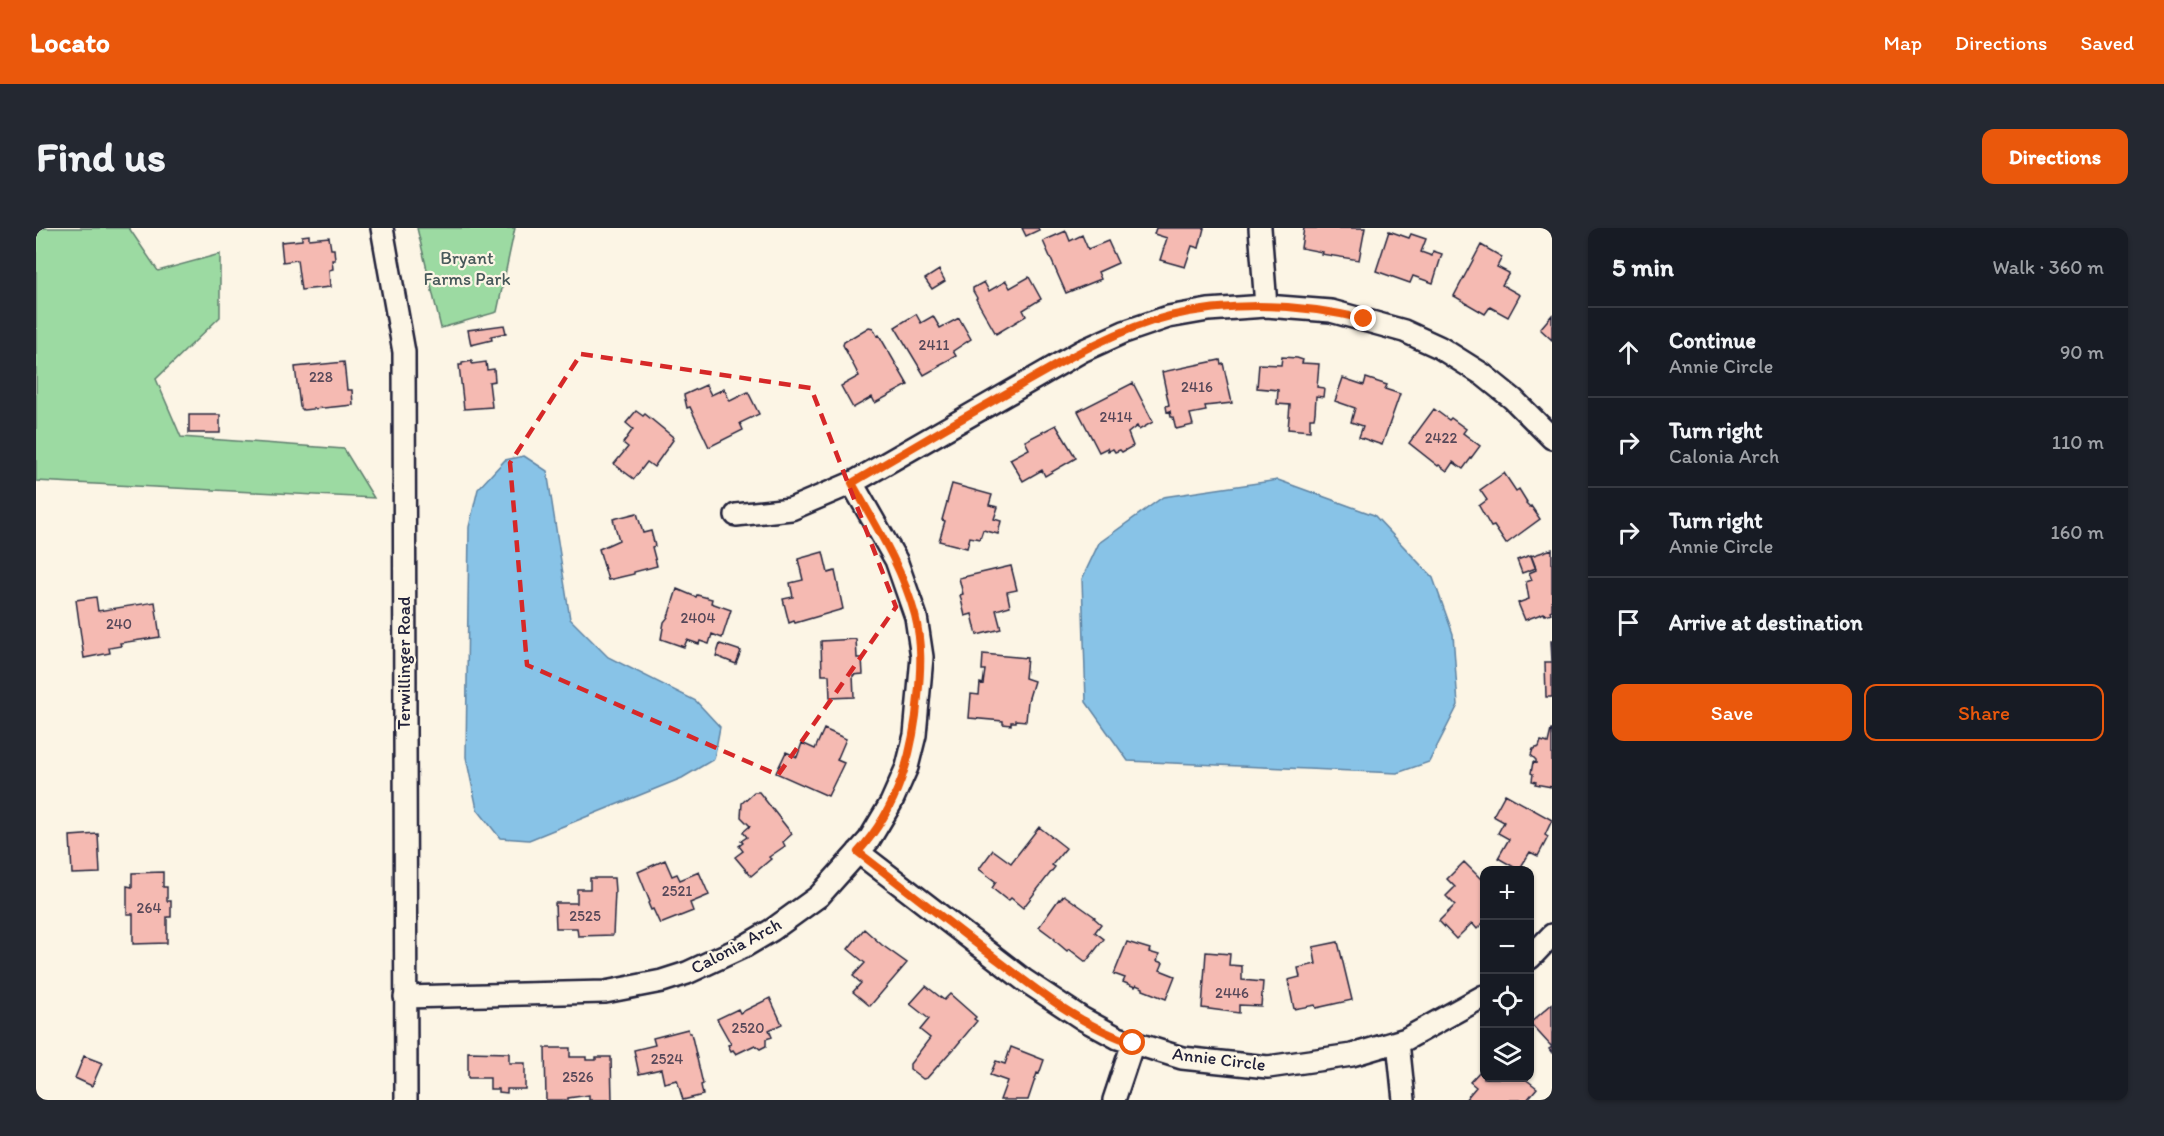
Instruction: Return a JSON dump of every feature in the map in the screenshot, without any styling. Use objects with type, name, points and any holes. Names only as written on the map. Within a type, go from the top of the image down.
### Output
[{"type":"street","name":"Terwillinger Road","points":[[382,228],[404,352],[406,1100]]},
{"type":"street","points":[[1260,228],[1266,306]]},
{"type":"street","points":[[736,515],[791,509],[852,483],[1082,351],[1124,332],[1168,317],[1208,310],[1266,306],[1342,314],[1404,331],[1439,347],[1482,374],[1505,392],[1552,438]]},
{"type":"street","name":"Calonia Arch","points":[[405,997],[605,992],[662,981],[687,973],[745,946],[772,930],[819,896],[869,840],[891,803],[907,767],[915,735],[922,657],[916,617],[896,560],[852,483]]},
{"type":"street","name":"Annie Circle","points":[[858,852],[1024,981],[1083,1019],[1118,1038],[1182,1058],[1268,1067],[1343,1057],[1398,1042],[1480,999]]},
{"type":"street","points":[[1534,954],[1552,935]]},
{"type":"street","points":[[1398,1042],[1404,1100]]},
{"type":"street","points":[[1114,1100],[1133,1043]]},
{"type":"highlighted area","points":[[581,354],[811,388],[896,607],[778,775],[527,665],[510,463]]},
{"type":"green space","points":[[36,228],[129,228],[158,271],[220,254],[220,317],[156,379],[181,437],[344,449],[374,498],[36,481]]},
{"type":"green space","name":"Bryant Farms Park","points":[[417,228],[515,228],[497,312],[441,328]]},
{"type":"water","points":[[524,456],[547,471],[570,619],[608,657],[696,701],[720,727],[714,759],[682,778],[529,840],[500,838],[477,809],[466,757],[469,527],[478,489],[505,460]]},
{"type":"water","points":[[1278,480],[1374,515],[1433,578],[1453,634],[1458,705],[1429,762],[1397,773],[1128,761],[1086,702],[1082,579],[1099,543],[1163,497]]},
{"type":"building","points":[[1022,228],[1038,228],[1039,230],[1026,236]]},
{"type":"building","points":[[1156,228],[1204,228],[1199,248],[1192,246],[1185,267],[1160,260],[1167,238],[1154,234]]},
{"type":"building","points":[[1304,228],[1365,228],[1359,260],[1321,254],[1322,252],[1301,248]]},
{"type":"building","points":[[1066,231],[1070,241],[1082,235],[1088,249],[1108,241],[1118,263],[1098,272],[1101,279],[1066,293],[1043,241]]},
{"type":"building","points":[[1389,231],[1409,238],[1411,234],[1426,239],[1421,252],[1432,256],[1433,251],[1442,254],[1433,283],[1413,276],[1410,283],[1376,271]]},
{"type":"building","points":[[309,235],[309,239],[329,237],[331,249],[334,249],[333,269],[329,270],[330,287],[301,290],[297,260],[283,262],[281,242],[302,240],[302,236]]},
{"type":"building","points":[[1481,245],[1502,257],[1497,267],[1509,273],[1502,285],[1520,295],[1508,317],[1490,307],[1485,314],[1454,296]]},
{"type":"building","points":[[939,270],[945,281],[932,289],[925,279]]},
{"type":"building","points":[[1029,277],[1041,299],[1023,310],[1026,316],[996,334],[976,299],[973,288],[984,282],[989,291],[1006,281],[1010,288]]},
{"type":"building","points":[[916,314],[921,323],[933,316],[940,328],[959,318],[971,339],[953,351],[956,356],[924,375],[895,327]]},
{"type":"building","points":[[1552,315],[1552,340],[1540,329]]},
{"type":"building","points":[[504,325],[506,333],[491,336],[492,340],[471,345],[468,330]]},
{"type":"building","points":[[869,327],[873,328],[877,336],[879,335],[908,385],[875,403],[872,397],[853,408],[841,386],[859,376],[843,345],[844,342]]},
{"type":"building","points":[[1282,357],[1297,358],[1303,360],[1302,363],[1319,364],[1317,387],[1324,388],[1323,397],[1316,396],[1314,418],[1310,418],[1310,431],[1288,429],[1290,405],[1277,404],[1278,390],[1257,388],[1259,364],[1281,365]]},
{"type":"building","points":[[1220,360],[1221,364],[1223,363],[1232,403],[1205,406],[1206,411],[1190,414],[1193,425],[1176,429],[1170,411],[1167,412],[1166,406],[1169,405],[1162,372]]},
{"type":"building","points":[[472,361],[472,364],[486,362],[487,370],[494,369],[495,381],[489,382],[492,407],[464,409],[459,365]]},
{"type":"building","points":[[344,362],[347,390],[352,390],[353,405],[303,410],[300,407],[295,367]]},
{"type":"building","points":[[1343,378],[1364,385],[1366,378],[1387,385],[1385,389],[1400,394],[1382,445],[1359,437],[1363,426],[1351,422],[1355,408],[1335,401]]},
{"type":"building","points":[[1133,383],[1153,422],[1139,430],[1137,426],[1128,433],[1133,446],[1122,452],[1120,450],[1115,452],[1113,449],[1108,451],[1107,448],[1099,452],[1078,411]]},
{"type":"building","points":[[706,385],[711,395],[724,389],[730,401],[748,392],[759,414],[740,423],[743,430],[709,447],[690,407],[687,408],[684,395]]},
{"type":"building","points":[[1434,409],[1466,429],[1463,433],[1480,446],[1463,469],[1453,462],[1447,471],[1409,443]]},
{"type":"building","points":[[636,411],[643,416],[645,414],[673,437],[673,440],[654,467],[647,462],[634,479],[614,464],[628,447],[623,443],[633,429],[626,423]]},
{"type":"building","points":[[189,415],[220,415],[220,433],[189,433]]},
{"type":"building","points":[[1056,425],[1076,458],[1045,476],[1042,470],[1023,481],[1010,459],[1029,449],[1025,441]]},
{"type":"building","points":[[1504,473],[1516,491],[1519,489],[1526,503],[1540,519],[1506,544],[1494,526],[1491,527],[1479,506],[1487,500],[1480,490]]},
{"type":"building","points":[[952,484],[992,495],[989,505],[998,507],[994,519],[1001,521],[998,534],[983,530],[980,539],[970,537],[967,548],[939,541]]},
{"type":"building","points":[[637,513],[643,533],[651,531],[657,566],[608,580],[599,549],[619,540],[613,519]]},
{"type":"building","points":[[1552,549],[1551,613],[1545,615],[1544,613],[1525,620],[1518,603],[1529,599],[1526,582],[1532,580],[1529,573],[1536,570],[1531,556]]},
{"type":"building","points":[[823,552],[828,573],[835,571],[843,609],[789,623],[783,599],[793,597],[790,583],[803,580],[798,559]]},
{"type":"building","points":[[1531,555],[1536,568],[1522,573],[1517,560]]},
{"type":"building","points":[[1011,566],[1017,590],[1007,592],[1010,606],[996,610],[1001,629],[977,635],[972,614],[965,616],[959,578]]},
{"type":"building","points":[[677,589],[696,597],[697,595],[712,599],[711,603],[731,610],[722,638],[712,634],[709,644],[687,640],[684,647],[661,639],[664,622],[668,617]]},
{"type":"building","points":[[96,597],[98,611],[155,602],[160,637],[120,643],[121,646],[109,648],[110,653],[84,658],[76,600]]},
{"type":"building","points":[[856,639],[857,658],[862,658],[863,674],[853,675],[854,697],[830,698],[829,675],[822,675],[821,641]]},
{"type":"building","points":[[720,644],[741,651],[736,664],[716,656]]},
{"type":"building","points":[[983,654],[1027,658],[1025,678],[1034,681],[1028,701],[1026,721],[1016,720],[1016,722],[1011,722],[1011,725],[1003,724],[1003,721],[969,718],[971,694],[979,695],[980,683],[983,684],[985,670],[982,670]]},
{"type":"building","points":[[1545,662],[1552,662],[1552,697],[1546,697]]},
{"type":"building","points":[[824,729],[846,739],[837,760],[844,763],[828,796],[776,773],[786,752],[797,757],[802,743],[815,749]]},
{"type":"building","points":[[1551,730],[1552,787],[1535,784],[1531,773],[1533,762],[1536,763],[1531,755],[1533,749],[1539,747],[1541,741],[1548,743]]},
{"type":"building","points":[[754,792],[759,792],[792,834],[783,842],[785,846],[769,857],[771,859],[751,876],[735,857],[743,851],[739,846],[743,843],[741,841],[747,837],[743,832],[750,826],[741,817],[742,803]]},
{"type":"building","points":[[1505,794],[1552,820],[1545,835],[1548,837],[1538,856],[1530,852],[1521,866],[1512,866],[1498,858],[1509,839],[1498,833],[1504,822],[1493,816]]},
{"type":"building","points":[[1039,827],[1066,848],[1052,865],[1055,867],[1023,908],[1011,898],[1008,901],[992,888],[996,882],[979,869],[993,850],[1011,863]]},
{"type":"building","points":[[98,834],[100,873],[72,874],[70,836]]},
{"type":"building","points":[[665,860],[672,876],[677,874],[680,880],[699,872],[709,895],[690,903],[693,911],[660,924],[648,903],[650,902],[638,872]]},
{"type":"building","points":[[1464,862],[1480,878],[1480,926],[1477,929],[1472,923],[1456,939],[1439,921],[1455,905],[1446,896],[1455,887],[1447,879]]},
{"type":"building","points":[[163,872],[163,887],[167,887],[167,901],[171,901],[171,917],[167,917],[167,943],[133,944],[133,914],[127,914],[127,886],[132,887],[132,873]]},
{"type":"building","points":[[590,878],[614,878],[613,935],[578,936],[577,928],[556,928],[555,903],[577,903],[577,889],[590,889]]},
{"type":"building","points":[[1064,895],[1095,917],[1101,924],[1095,932],[1104,939],[1086,962],[1069,949],[1067,951],[1039,927]]},
{"type":"building","points":[[864,929],[907,963],[870,1006],[853,992],[861,983],[853,976],[865,963],[848,949]]},
{"type":"building","points":[[1127,942],[1150,949],[1149,952],[1159,955],[1157,961],[1163,963],[1160,970],[1175,976],[1166,999],[1136,985],[1135,987],[1123,982],[1125,978],[1114,974]]},
{"type":"building","points":[[1338,942],[1352,1000],[1316,1008],[1315,1005],[1294,1009],[1288,980],[1300,977],[1298,968],[1316,964],[1313,947]]},
{"type":"building","points":[[1206,952],[1230,954],[1229,965],[1242,966],[1242,980],[1263,982],[1261,1006],[1239,1005],[1239,1013],[1202,1008]]},
{"type":"building","points":[[926,986],[944,1000],[950,994],[976,1017],[974,1019],[977,1021],[927,1078],[923,1079],[910,1069],[910,1064],[930,1038],[920,1030],[929,1019],[910,1004]]},
{"type":"building","points":[[770,998],[782,1024],[769,1030],[772,1037],[766,1039],[766,1046],[760,1049],[755,1045],[736,1054],[733,1050],[731,1051],[728,1045],[731,1044],[717,1019],[738,1009],[740,1013]]},
{"type":"building","points":[[1552,1004],[1552,1047],[1534,1027],[1534,1020]]},
{"type":"building","points":[[688,1029],[691,1033],[703,1084],[701,1085],[703,1095],[683,1100],[677,1080],[664,1083],[661,1069],[639,1074],[634,1050],[655,1045],[653,1038]]},
{"type":"building","points":[[1011,1047],[1044,1060],[1028,1100],[1000,1100],[1007,1081],[990,1075],[996,1061],[1005,1064]]},
{"type":"building","points":[[545,1048],[570,1048],[570,1057],[586,1057],[586,1060],[611,1057],[612,1100],[589,1100],[589,1095],[568,1098],[568,1100],[546,1100]]},
{"type":"building","points":[[468,1052],[509,1053],[509,1063],[525,1063],[525,1089],[507,1089],[507,1093],[499,1092],[499,1089],[490,1089],[490,1078],[468,1078]]},
{"type":"building","points":[[84,1056],[102,1063],[92,1086],[75,1078]]},
{"type":"building","points":[[1480,1071],[1480,1082],[1529,1082],[1537,1088],[1527,1100],[1465,1100],[1476,1087],[1470,1082]]},
{"type":"route","points":[[1133,1043],[1118,1038],[1083,1019],[1024,981],[858,852],[869,840],[891,803],[907,767],[915,735],[922,657],[916,617],[896,560],[852,483],[1082,351],[1124,332],[1168,317],[1208,310],[1266,306],[1331,311],[1364,319]]}]
